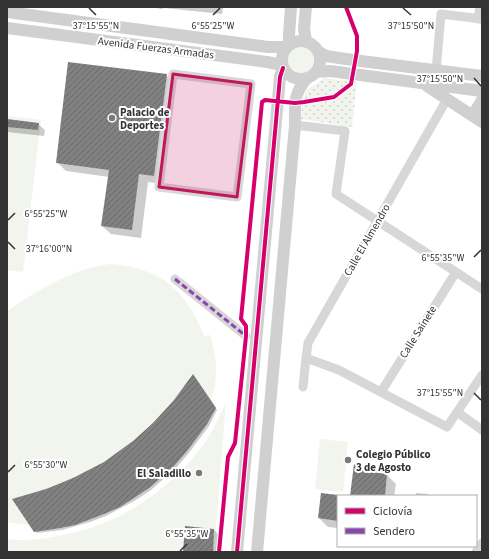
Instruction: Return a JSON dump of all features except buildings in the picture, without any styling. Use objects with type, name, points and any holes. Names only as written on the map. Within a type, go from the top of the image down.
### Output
[{"type":"street","points":[[236,552],[282,55],[288,45],[291,7]]},
{"type":"street","points":[[306,7],[304,29],[306,41]]},
{"type":"street","points":[[436,71],[441,14],[480,19],[480,7]]},
{"type":"street","name":"Avenida Fuerzas Armadas","points":[[7,12],[268,47],[288,45]]},
{"type":"street","name":"Avenida Fuerzas Armadas","points":[[7,28],[282,66]]},
{"type":"street","points":[[288,45],[297,40],[306,41],[314,45],[319,52],[326,56],[482,76]]},
{"type":"street","points":[[257,552],[297,91],[300,85],[318,68],[320,60],[319,52]]},
{"type":"street","points":[[282,66],[287,74],[293,78],[300,79],[330,71],[482,91]]},
{"type":"street","points":[[173,74],[251,84],[237,197],[159,187],[173,74]]},
{"type":"street","points":[[424,84],[477,118],[482,100]]},
{"type":"street","name":"Calle El Almendro","points":[[304,386],[308,343],[447,99]]},
{"type":"street","points":[[295,125],[345,131],[336,194],[482,289]]},
{"type":"street","name":"Calle Sainete","points":[[381,392],[456,272]]},
{"type":"street","points":[[175,279],[246,336]]},
{"type":"street","points":[[306,358],[339,370],[447,427],[482,376]]},
{"type":"street","points":[[457,412],[482,430]]},
{"type":"street","points":[[476,552],[482,543]]},
{"type":"highlighted area","points":[[173,74],[251,84],[237,197],[159,187]]},
{"type":"shaded area","points":[[296,47],[305,47],[311,50],[313,62],[311,68],[307,72],[301,73],[294,70],[289,65],[289,55]]},
{"type":"shaded area","points":[[324,78],[357,82],[352,127],[301,119],[302,101],[307,90]]},
{"type":"shaded area","points":[[7,116],[41,120],[23,272],[7,270]]},
{"type":"shaded area","points":[[111,264],[129,266],[158,276],[170,284],[189,306],[204,336],[210,335],[216,360],[214,391],[211,400],[216,407],[201,433],[183,456],[142,494],[118,508],[92,519],[64,527],[34,532],[29,525],[7,522],[7,311],[55,282],[82,270]]},
{"type":"shaded area","name":"El Saladillo","points":[[226,402],[214,552],[7,552],[7,539],[38,539],[91,528],[133,509],[170,482],[191,460],[201,448],[215,426]]},
{"type":"shaded area","points":[[320,439],[348,442],[343,492],[315,489]]},
{"type":"marked path","points":[[175,279],[246,336]]},
{"type":"cycle path","points":[[219,552],[228,457],[235,443],[246,336],[246,326],[241,319],[262,102],[265,100],[295,103],[334,97],[351,84],[357,51],[357,36],[346,7]]},
{"type":"cycle path","points":[[237,552],[280,77],[283,68]]},
{"type":"place","name":"Palacio de Deportes","points":[[112,118]]},
{"type":"place","name":"Colegio Público 3 de Agosto","points":[[348,460]]},
{"type":"place","name":"El Saladillo","points":[[199,473]]}]
